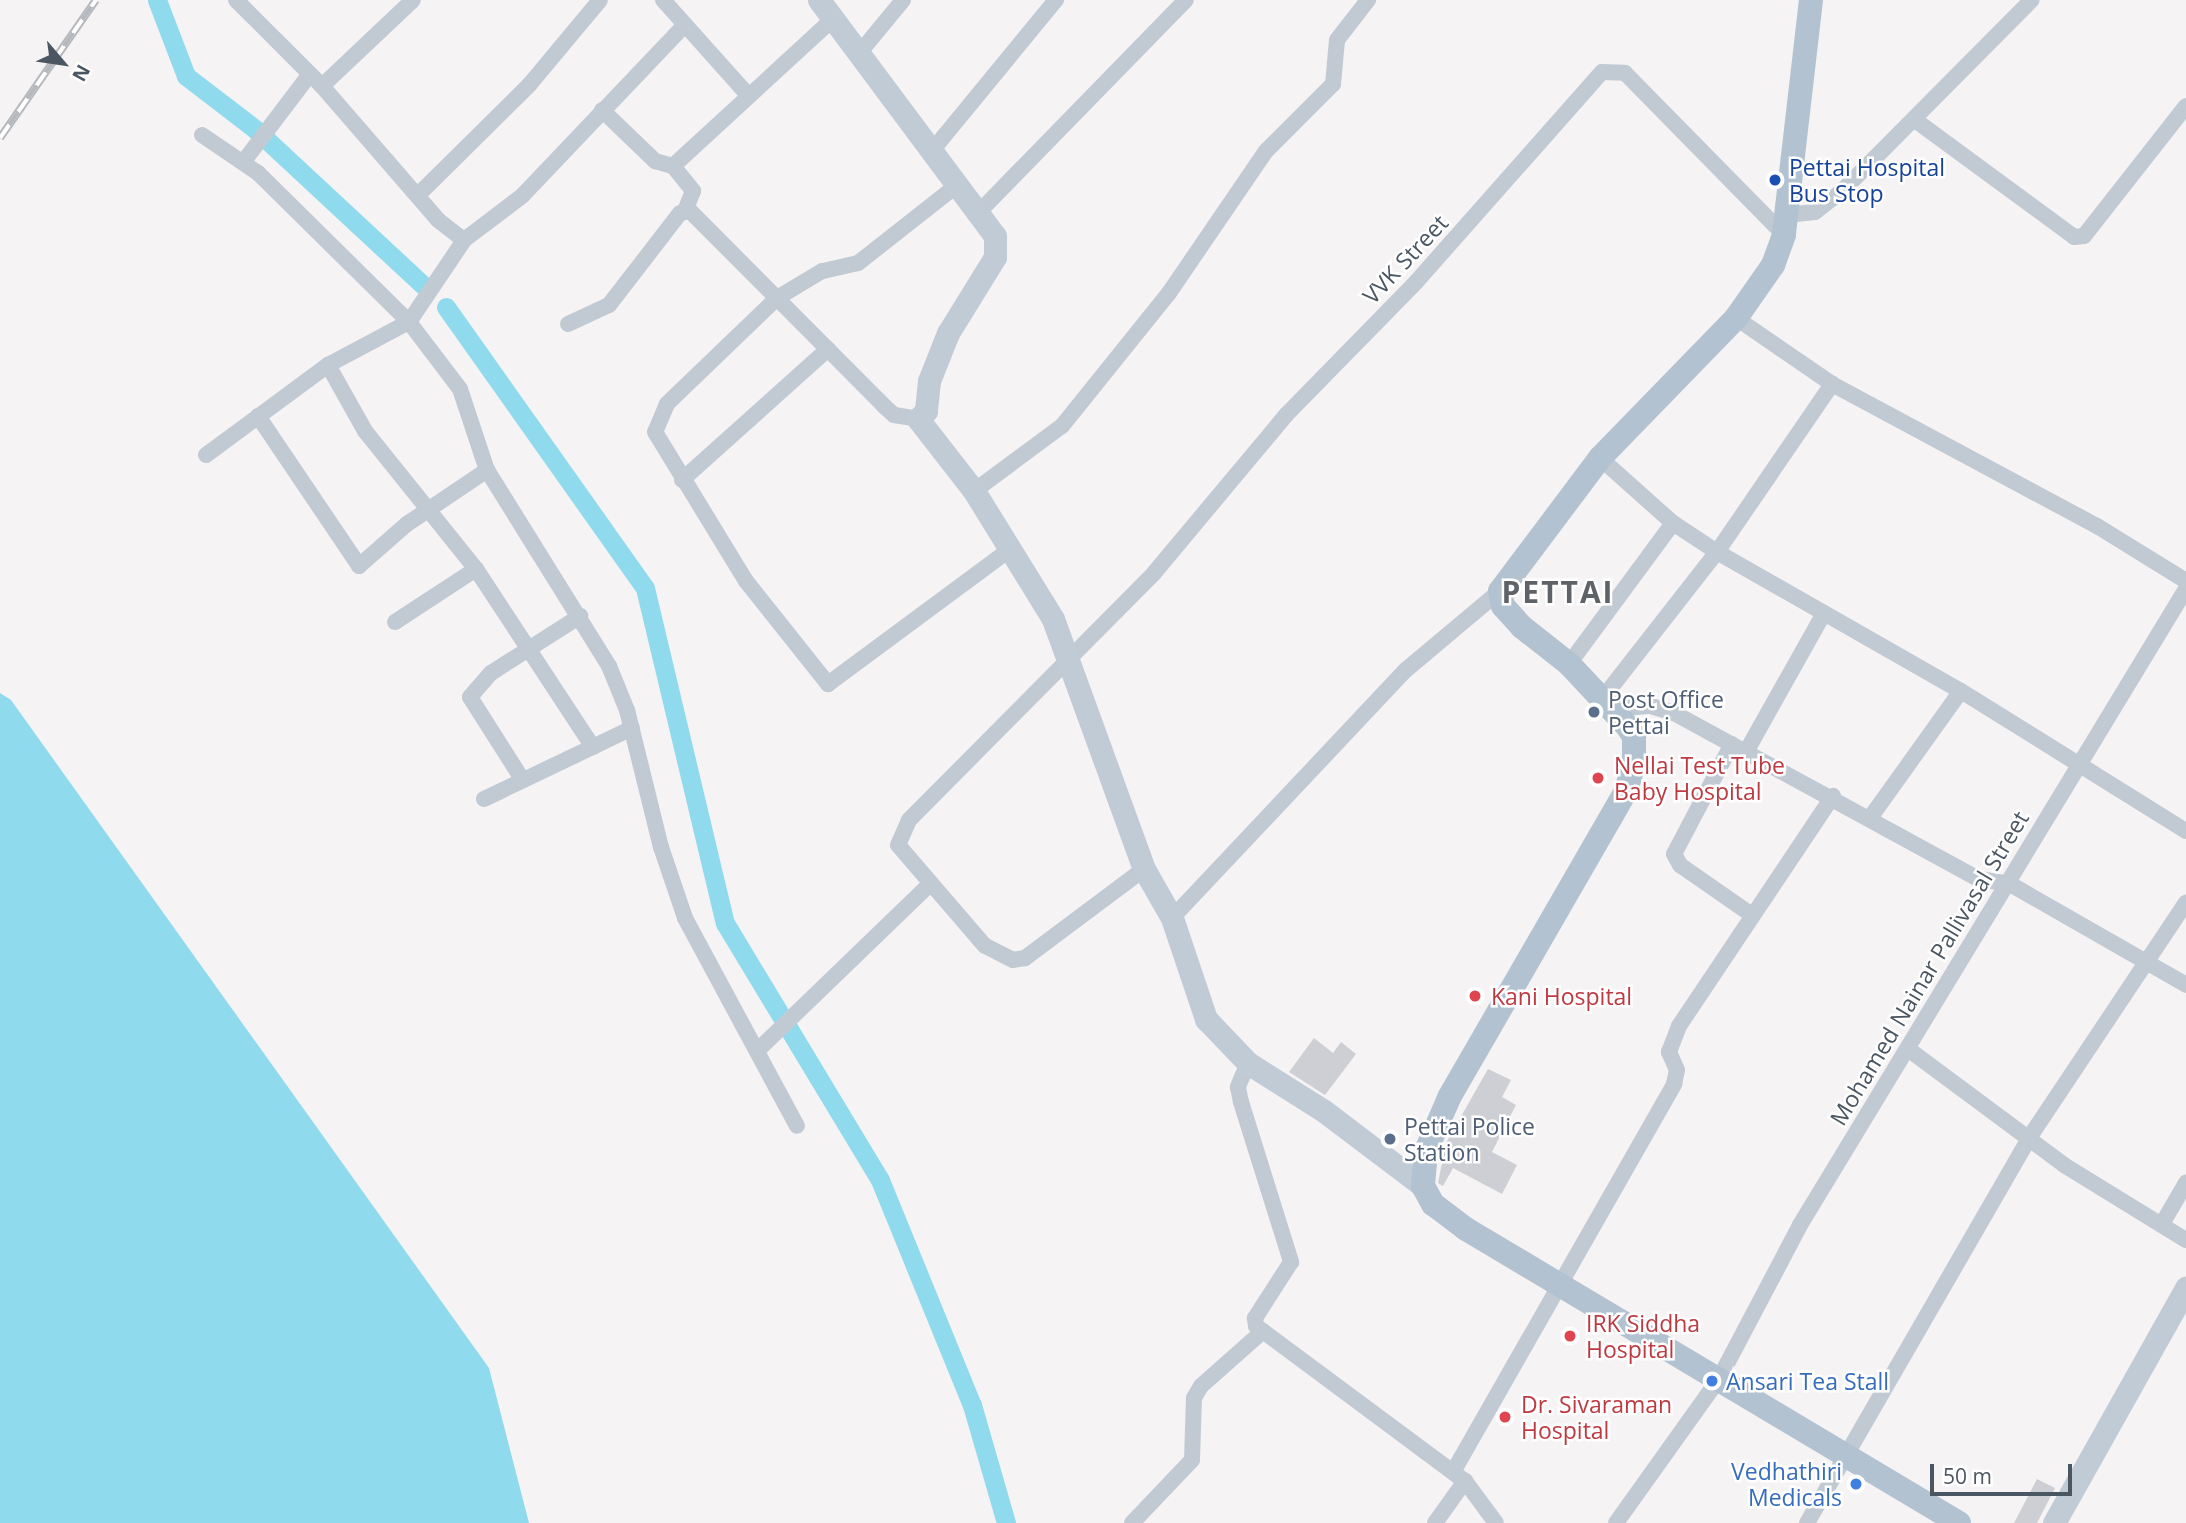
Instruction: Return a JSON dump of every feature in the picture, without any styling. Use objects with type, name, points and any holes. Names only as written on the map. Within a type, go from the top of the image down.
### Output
[{"type":"main road","points":[[1811,0],[1785,225],[1773,265],[1736,318],[1600,458],[1500,591],[1503,606],[1522,627],[1569,664],[1608,704],[1634,737],[1626,790],[1449,1098],[1426,1151],[1423,1186],[1433,1204],[1466,1229],[1720,1377],[1841,1455],[1959,1523]]},
{"type":"street","points":[[236,0],[316,80],[419,194],[438,220],[464,240]]},
{"type":"street","points":[[248,155],[273,118],[413,0]]},
{"type":"street","points":[[419,194],[530,84],[600,0]]},
{"type":"street","points":[[663,0],[747,94]]},
{"type":"street","points":[[819,0],[861,51],[931,152],[995,236],[995,257],[948,334],[929,381],[926,411],[918,419]]},
{"type":"street","points":[[861,51],[903,0]]},
{"type":"street","points":[[931,152],[1056,0]]},
{"type":"street","points":[[979,212],[1186,0]]},
{"type":"street","points":[[974,491],[1062,426],[1169,293],[1266,151],[1333,84],[1337,40],[1368,0]]},
{"type":"street","points":[[1785,225],[1826,205],[1915,120],[2032,0]]},
{"type":"street","points":[[673,166],[747,94],[833,19]]},
{"type":"street","points":[[206,455],[328,365],[409,321],[464,240],[522,196],[685,25]]},
{"type":"street","name":"VVK Street","points":[[1070,660],[1602,72],[1625,73],[1785,225]]},
{"type":"street","points":[[1915,120],[2074,237],[2084,236],[2186,106]]},
{"type":"street","points":[[568,324],[609,305],[685,211],[693,191],[673,166],[654,161],[602,110]]},
{"type":"street","points":[[202,135],[248,155],[409,321],[460,389],[487,470],[609,666],[632,728],[661,848],[685,918],[758,1049],[797,1126]]},
{"type":"street","points":[[956,186],[858,263],[822,271],[777,298],[659,413],[655,432],[746,581],[828,684],[1012,548]]},
{"type":"street","points":[[685,211],[894,415],[918,419],[974,491],[1012,548],[1070,660],[1144,869],[1172,918],[1206,1019],[1248,1063],[1324,1111],[1423,1186]]},
{"type":"street","points":[[1736,318],[1832,384],[2097,526],[2186,581]]},
{"type":"street","points":[[682,480],[828,349]]},
{"type":"street","points":[[328,365],[365,431],[430,507],[476,569],[531,646],[593,747]]},
{"type":"street","points":[[1608,704],[1717,552],[1832,384]]},
{"type":"street","points":[[258,416],[359,566],[430,507],[487,470]]},
{"type":"street","points":[[1600,458],[1673,523],[1717,552],[1823,615],[1961,691],[2186,831]]},
{"type":"street","points":[[1569,664],[1673,523]]},
{"type":"street","points":[[396,622],[476,569]]},
{"type":"street","name":"Mohamed Nainar Pallivasal Street","points":[[1616,1523],[1720,1377],[1800,1225],[2010,884],[2077,764],[2186,589]]},
{"type":"street","points":[[1172,918],[1407,669],[1500,591]]},
{"type":"street","points":[[1752,915],[1680,865],[1674,854],[1823,615]]},
{"type":"street","points":[[522,779],[470,696],[483,679],[580,616]]},
{"type":"street","points":[[1070,660],[901,831],[903,856],[985,946],[1013,960],[1025,958],[1144,869]]},
{"type":"street","points":[[1870,818],[1961,691]]},
{"type":"street","points":[[1608,704],[1663,709],[1833,796],[1979,879],[2010,884],[2186,985]]},
{"type":"street","points":[[485,799],[632,728]]},
{"type":"street","points":[[1435,1523],[1560,1283],[1674,1084],[1677,1070],[1670,1052],[1679,1026],[1833,796]]},
{"type":"street","points":[[758,1049],[820,993],[929,885]]},
{"type":"street","points":[[1807,1523],[1841,1455],[2029,1138],[2186,903]]},
{"type":"street","points":[[1908,1049],[2029,1138],[2186,1240]]},
{"type":"street","points":[[1248,1063],[1238,1087],[1241,1102],[1292,1262],[1255,1318],[1263,1331],[1459,1476],[1496,1523]]},
{"type":"street","points":[[2162,1224],[2186,1183]]},
{"type":"street","points":[[2054,1523],[2186,1288]]},
{"type":"street","points":[[1132,1523],[1192,1460],[1194,1398],[1201,1386],[1263,1331]]},
{"type":"water","points":[[0,693],[11,700],[489,1368],[529,1523],[0,1523]]},
{"type":"building","points":[[1314,1038],[1333,1053],[1341,1042],[1356,1054],[1325,1095],[1289,1072]]},
{"type":"building","points":[[1488,1069],[1511,1080],[1502,1097],[1516,1105],[1492,1152],[1517,1165],[1502,1194],[1453,1168],[1443,1186],[1438,1183],[1446,1143]]},
{"type":"building","points":[[2037,1479],[2055,1488],[2037,1523],[2014,1523]]},
{"type":"waterway","points":[[157,0],[186,76],[255,129],[423,285]]},
{"type":"waterway","points":[[446,307],[645,588],[725,923],[880,1180],[972,1405],[1006,1523]]},
{"type":"railway","points":[[0,138],[96,0]]},
{"type":"place","name":"Pettai Hospital Bus Stop","points":[[1775,180]]},
{"type":"place","name":"Post Office Pettai","points":[[1594,712]]},
{"type":"place","name":"Nellai Test Tube Baby Hospital","points":[[1598,778]]},
{"type":"place","name":"Kani Hospital","points":[[1475,996]]},
{"type":"place","name":"Pettai Police Station","points":[[1390,1139]]},
{"type":"place","name":"IRK Siddha Hospital","points":[[1570,1336]]},
{"type":"place","name":"Ansari Tea Stall","points":[[1712,1381]]},
{"type":"place","name":"Dr. Sivaraman Hospital","points":[[1505,1417]]},
{"type":"place","name":"Vedhathiri Medicals","points":[[1856,1484]]},
{"type":"district","name":"PETTAI","points":[[1558,592]]}]
